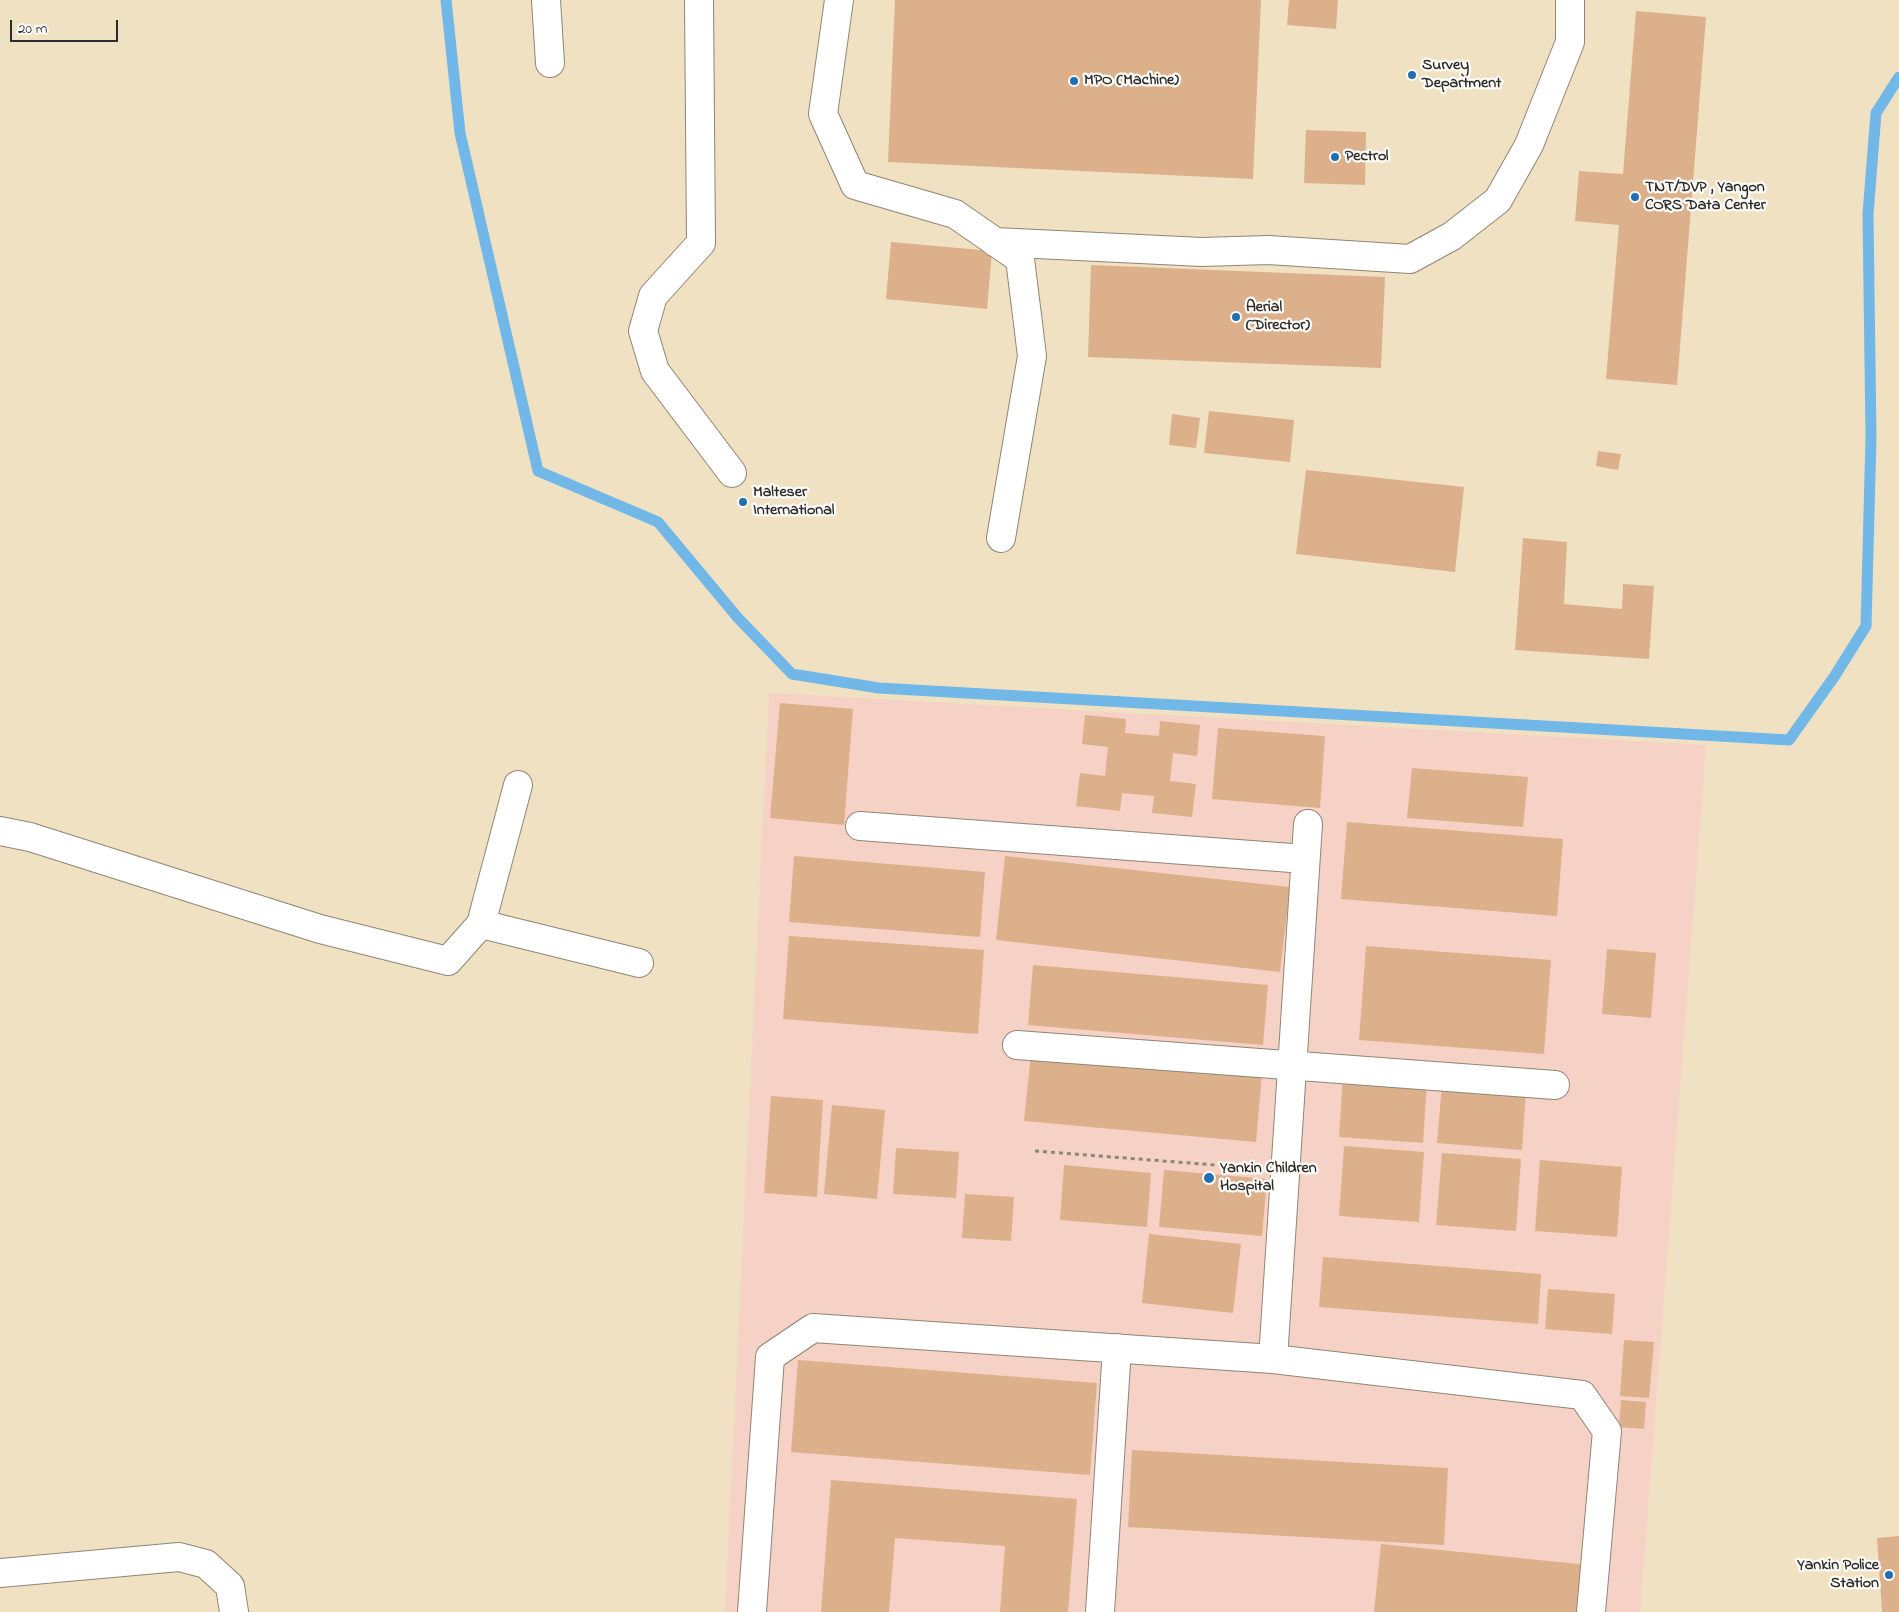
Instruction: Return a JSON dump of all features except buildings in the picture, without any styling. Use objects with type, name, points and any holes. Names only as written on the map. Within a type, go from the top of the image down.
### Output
[{"type":"street","points":[[546,0],[550,63]]},
{"type":"street","points":[[699,0],[701,243],[653,296],[643,331],[655,371],[732,473]]},
{"type":"street","points":[[839,0],[823,114],[855,185],[955,214],[1020,259],[1032,356],[1001,538]]},
{"type":"street","points":[[995,242],[1202,252],[1268,250],[1410,258],[1452,236],[1498,200],[1529,144],[1570,42],[1570,0]]},
{"type":"street","points":[[0,831],[30,837],[320,929],[448,961],[481,924],[518,785]]},
{"type":"street","points":[[1273,1359],[1308,824]]},
{"type":"street","points":[[860,826],[1306,859]]},
{"type":"street","points":[[481,924],[639,963]]},
{"type":"street","points":[[1017,1045],[1555,1085]]},
{"type":"street","points":[[752,1612],[770,1357],[813,1328],[1273,1359],[1582,1395],[1608,1431],[1591,1612]]},
{"type":"street","points":[[1100,1612],[1117,1348]]},
{"type":"street","points":[[0,1573],[179,1556],[206,1564],[230,1586],[234,1612]]},
{"type":"path","points":[[1035,1151],[1285,1170]]},
{"type":"shaded area","name":"Yankin Children Hospital","points":[[769,693],[1706,745],[1640,1612],[725,1612]]},
{"type":"waterway","points":[[446,0],[460,133],[538,471],[658,522],[738,618],[792,674],[879,688],[1789,740],[1834,677],[1866,626],[1871,437],[1868,214],[1876,113],[1899,77]]},
{"type":"place","name":"Survey Department","points":[[1412,75]]},
{"type":"place","name":"MPO (Machine)","points":[[1074,81]]},
{"type":"place","name":"Pectrol","points":[[1335,157]]},
{"type":"place","name":"TNT/DVP , Yangon CORS Data Center","points":[[1635,197]]},
{"type":"place","name":"Aerial (Director)","points":[[1236,317]]},
{"type":"place","name":"Malteser International","points":[[743,502]]},
{"type":"place","name":"Yankin Children Hospital","points":[[1209,1178]]},
{"type":"place","name":"Yankin Police Station","points":[[1889,1575]]}]
